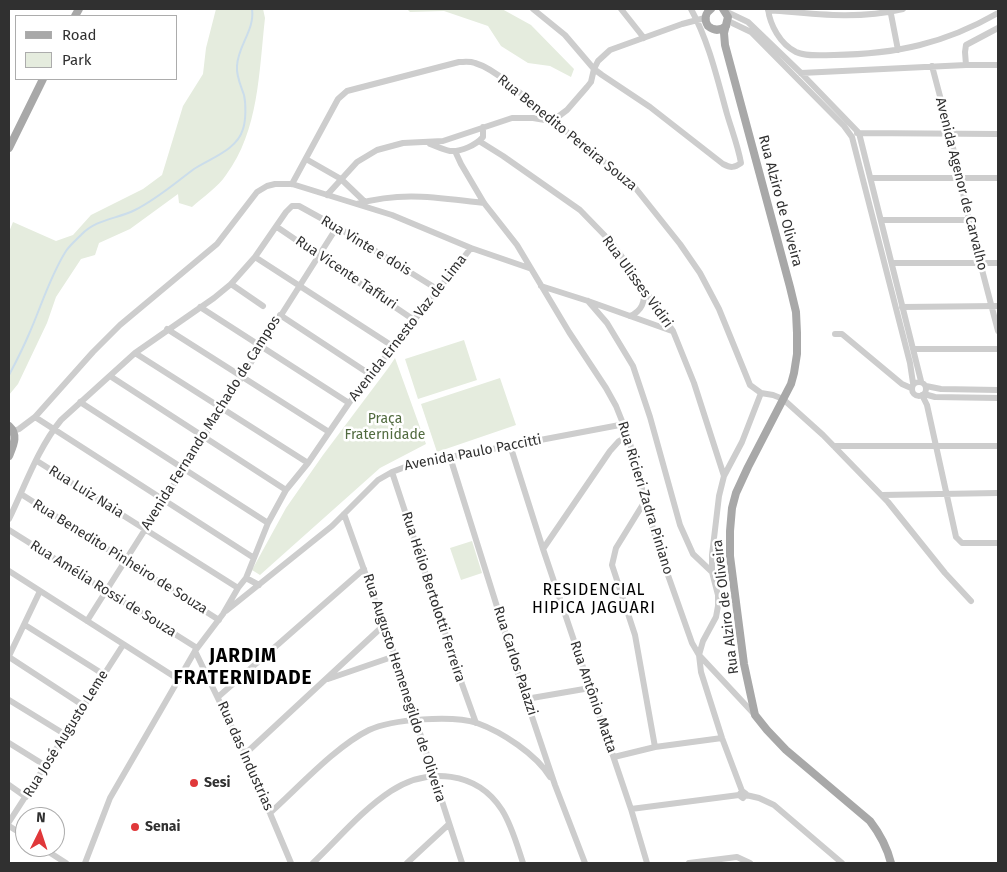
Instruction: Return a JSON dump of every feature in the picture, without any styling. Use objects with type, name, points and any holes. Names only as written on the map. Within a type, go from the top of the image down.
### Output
[{"type":"main road","name":"Rua Alziro de Oliveira","points":[[725,10],[727,24],[725,44],[796,312],[797,354],[791,384],[736,493],[732,508],[730,556],[744,664],[755,715],[786,750],[870,821],[880,833],[889,853],[891,863]]},
{"type":"main road","name":"Rua Alziro de Oliveira","points":[[705,14],[708,26],[725,44]]},
{"type":"main road","points":[[711,29],[719,30],[727,24]]},
{"type":"main road","points":[[9,148],[43,80]]},
{"type":"main road","points":[[9,456],[14,445],[10,430]]},
{"type":"street","points":[[532,9],[565,35],[594,68],[650,107],[723,164],[735,167],[741,163],[738,145],[728,118],[710,50],[705,14]]},
{"type":"street","points":[[621,9],[644,38]]},
{"type":"street","points":[[691,9],[705,14]]},
{"type":"street","points":[[902,9],[852,16],[768,10],[774,31],[790,48],[800,54],[812,55],[860,55],[915,48],[962,32],[998,13]]},
{"type":"street","points":[[725,10],[748,22],[859,133],[921,381],[926,386],[941,389],[998,390]]},
{"type":"street","points":[[890,10],[898,50]]},
{"type":"street","points":[[436,146],[443,141],[504,120],[522,117],[551,121],[567,110],[587,87],[591,82],[594,68],[602,56],[610,50],[705,14]]},
{"type":"street","points":[[727,24],[751,32],[850,134],[854,143],[910,364],[912,386],[915,395],[998,398]]},
{"type":"street","points":[[966,65],[966,45],[998,28]]},
{"type":"street","name":"Rua Benedito Pereira Souza","points":[[306,159],[338,99],[348,91],[447,64],[467,62],[482,66],[505,81],[551,121],[633,185],[674,236],[700,273],[719,309],[746,377],[753,388],[762,393]]},
{"type":"street","points":[[801,73],[932,66],[998,65]]},
{"type":"street","name":"Avenida Agenor de Carvalho","points":[[932,66],[980,263],[995,306],[998,331]]},
{"type":"street","points":[[424,142],[455,151],[474,145],[479,141],[484,134],[483,127]]},
{"type":"street","points":[[850,134],[998,134]]},
{"type":"street","points":[[327,195],[357,162],[377,150],[403,143],[443,141]]},
{"type":"street","name":"Rua Ulisses Vidiri","points":[[479,141],[580,210],[613,244],[673,331],[694,383],[724,476]]},
{"type":"street","name":"Rua Ricieri Zadra Piniano","points":[[455,151],[484,203],[517,245],[569,332],[606,388],[625,424],[658,547],[698,655],[755,715]]},
{"type":"street","points":[[292,184],[306,159],[341,179],[365,202]]},
{"type":"street","points":[[871,178],[998,178]]},
{"type":"street","points":[[10,430],[35,417],[92,352],[120,325],[217,244],[257,192],[267,186],[292,184],[392,215],[471,248],[530,268]]},
{"type":"street","points":[[356,204],[393,196],[484,203]]},
{"type":"street","name":"Rua Vinte e dois","points":[[277,227],[288,210],[298,206],[337,227],[437,289]]},
{"type":"street","points":[[881,220],[969,220]]},
{"type":"street","points":[[9,519],[54,428],[135,353],[231,284],[255,257],[277,227]]},
{"type":"street","name":"Rua Vicente Taffuri","points":[[277,227],[414,320]]},
{"type":"street","name":"Avenida Fernando Machado de Campos","points":[[87,621],[124,559],[337,227]]},
{"type":"street","name":"Avenida Ernesto Vaz de Lima","points":[[223,614],[246,578],[268,523],[286,490],[308,463],[349,403],[471,248]]},
{"type":"street","points":[[255,257],[394,347]]},
{"type":"street","points":[[892,263],[998,263]]},
{"type":"street","points":[[231,284],[262,306]]},
{"type":"street","points":[[541,286],[673,331]]},
{"type":"street","points":[[630,316],[641,309],[645,295],[644,288]]},
{"type":"street","points":[[588,301],[607,323],[633,366],[650,417],[680,525],[693,554],[712,572]]},
{"type":"street","points":[[902,307],[995,306]]},
{"type":"street","points":[[200,308],[349,403]]},
{"type":"street","points":[[280,315],[371,375]]},
{"type":"street","points":[[167,329],[329,432]]},
{"type":"street","points":[[835,334],[842,334],[902,384],[912,386],[921,381]]},
{"type":"street","points":[[912,348],[998,349]]},
{"type":"street","points":[[135,353],[308,463]]},
{"type":"street","points":[[110,376],[286,490]]},
{"type":"street","points":[[926,386],[923,394],[948,493],[957,540],[962,543],[998,543]]},
{"type":"street","points":[[742,794],[701,672],[698,655],[716,617],[718,606],[718,595],[712,572],[712,555],[724,476],[742,442],[762,393],[773,394],[783,399],[823,435],[882,495],[945,573],[971,601]]},
{"type":"street","points":[[80,402],[268,523]]},
{"type":"street","points":[[35,417],[254,558]]},
{"type":"street","name":"Avenida Paulo Paccitti","points":[[223,614],[332,526],[378,480],[392,472],[426,460],[625,424]]},
{"type":"street","points":[[543,549],[610,450],[619,440],[628,436]]},
{"type":"street","name":"Rua Antônio Matta","points":[[510,445],[543,549],[632,809],[647,863]]},
{"type":"street","points":[[834,446],[998,446]]},
{"type":"street","name":"Rua Carlos Palazzi","points":[[450,457],[526,699],[555,785],[585,863]]},
{"type":"street","name":"Rua Luiz Naia","points":[[37,461],[238,588]]},
{"type":"street","name":"Rua Hélio Bertolotti Ferreira","points":[[392,472],[476,723]]},
{"type":"street","points":[[882,495],[998,493]]},
{"type":"street","name":"Rua Benedito Pinheiro de Souza","points":[[21,494],[219,620]]},
{"type":"street","points":[[645,501],[616,548],[612,565],[635,635],[655,747]]},
{"type":"street","name":"Rua Augusto Hemenegildo de Oliveira","points":[[344,514],[395,656],[448,825],[462,863]]},
{"type":"street","name":"Rua Amélia Rossi de Souza","points":[[9,530],[196,649]]},
{"type":"street","points":[[218,697],[364,569]]},
{"type":"street","points":[[9,571],[178,679]]},
{"type":"street","points":[[246,578],[259,585]]},
{"type":"street","points":[[40,591],[9,656],[84,706]]},
{"type":"street","points":[[85,863],[110,798],[196,649],[223,614]]},
{"type":"street","points":[[25,625],[103,674]]},
{"type":"street","points":[[246,754],[383,626]]},
{"type":"street","name":"Rua José Augusto Leme","points":[[9,824],[123,645]]},
{"type":"street","name":"Rua das Industrias","points":[[196,649],[246,754],[291,863]]},
{"type":"street","points":[[324,680],[395,656]]},
{"type":"street","points":[[526,699],[590,688]]},
{"type":"street","points":[[9,700],[66,735]]},
{"type":"street","points":[[270,813],[351,741],[369,730],[388,723],[415,720],[460,720],[476,723],[510,739],[528,753],[549,774],[555,785]]},
{"type":"street","points":[[614,757],[655,747],[722,738]]},
{"type":"street","points":[[9,743],[46,766]]},
{"type":"street","points":[[313,863],[370,807],[391,791],[414,779],[434,776],[449,776],[460,779],[479,788],[490,797],[502,809],[512,828],[523,863]]},
{"type":"street","points":[[9,786],[26,797]]},
{"type":"street","points":[[632,809],[742,794],[759,798],[774,805],[842,863]]},
{"type":"street","points":[[407,863],[448,825]]},
{"type":"street","points":[[690,863],[737,857],[750,863]]},
{"type":"green space","points":[[216,9],[263,9],[265,18],[256,100],[245,139],[237,158],[219,184],[192,207],[179,203],[178,194],[130,229],[99,243],[95,255],[81,259],[56,297],[47,323],[18,384],[9,395],[9,232],[13,222],[56,241],[73,235],[91,215],[143,189],[162,175],[183,106],[203,74],[206,48]]},
{"type":"green space","points":[[407,9],[502,9],[531,25],[574,69],[571,77],[550,66],[528,63],[501,46],[488,26],[444,11],[410,12]]},
{"type":"green space","points":[[464,340],[477,380],[418,399],[405,359]]},
{"type":"green space","name":"Praça Fraternidade","points":[[395,358],[426,444],[380,468],[260,575],[252,570],[286,508]]},
{"type":"green space","points":[[500,378],[516,425],[437,452],[421,404]]},
{"type":"green space","points":[[472,541],[482,573],[461,580],[450,548]]},
{"type":"waterway","points":[[9,375],[27,339],[55,271],[71,245],[93,226],[135,210],[151,201],[194,169],[223,153],[240,136],[244,125],[245,107],[237,66],[240,51],[251,24],[252,9]]},
{"type":"place","name":"Sesi","points":[[194,783]]},
{"type":"place","name":"Senai","points":[[135,827]]},
{"type":"district","name":"RESIDENCIAL HIPICA JAGUARI","points":[[594,600]]},
{"type":"district","name":"JARDIM FRATERNIDADE","points":[[243,668]]}]
